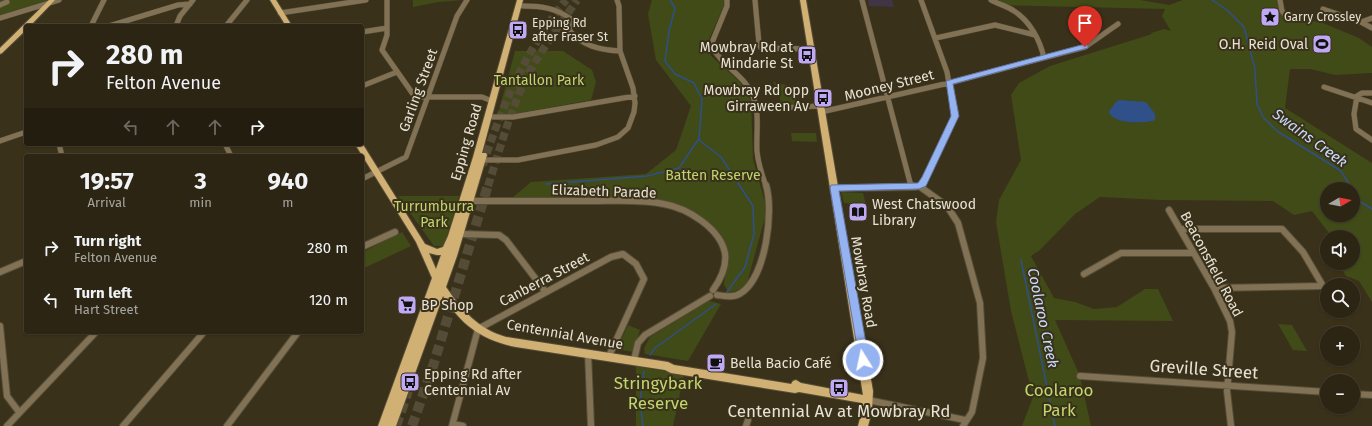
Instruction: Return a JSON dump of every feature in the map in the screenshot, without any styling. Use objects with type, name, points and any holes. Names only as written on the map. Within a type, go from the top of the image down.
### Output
[{"type":"main road","points":[[273,0],[288,24]]},
{"type":"main road","name":"Mowbray Road","points":[[802,0],[868,400],[863,426]]},
{"type":"main road","points":[[28,24],[51,2]]},
{"type":"main road","name":"Epping Road","points":[[383,426],[460,234],[482,160],[492,101],[523,2]]},
{"type":"main road","name":"Epping Road","points":[[391,426],[436,304],[449,246],[490,117],[523,2]]},
{"type":"main road","points":[[0,52],[24,28]]},
{"type":"main road","name":"Centennial Avenue","points":[[360,146],[422,244],[452,302],[478,329],[488,334],[514,342],[634,360],[668,366],[671,369],[795,389],[798,387],[868,400]]},
{"type":"main road","points":[[422,244],[439,252],[449,246]]},
{"type":"main road","name":"Centennial Avenue","points":[[441,279],[464,316]]},
{"type":"main road","points":[[436,304],[445,301],[452,302]]},
{"type":"street","points":[[0,18],[59,0]]},
{"type":"street","points":[[92,24],[104,0]]},
{"type":"street","points":[[228,24],[247,0]]},
{"type":"street","points":[[280,13],[366,0]]},
{"type":"street","points":[[387,0],[387,35],[382,46],[382,50],[415,97],[482,97],[492,101]]},
{"type":"street","name":"Garling Street","points":[[364,178],[385,170],[406,157],[457,16],[467,0]]},
{"type":"street","points":[[482,160],[518,160],[610,140],[618,137],[628,128],[634,112],[635,96],[620,50],[619,6],[617,0]]},
{"type":"street","points":[[634,360],[638,343],[644,335],[714,294],[731,297],[748,289],[764,254],[770,203],[758,159],[756,109],[753,95],[717,57],[711,45],[727,6],[727,0]]},
{"type":"street","points":[[755,0],[758,44],[761,48],[811,49]]},
{"type":"street","points":[[862,0],[911,187]]},
{"type":"street","points":[[834,188],[911,187],[923,184],[927,177],[955,116],[949,83],[936,38],[922,0]]},
{"type":"street","points":[[992,0],[1015,12],[1035,35],[1044,58]]},
{"type":"street","points":[[1280,0],[1282,11],[1287,16]]},
{"type":"street","points":[[0,1],[7,2],[0,5]]},
{"type":"street","points":[[116,24],[191,2]]},
{"type":"street","points":[[177,24],[178,19],[191,2]]},
{"type":"street","points":[[523,2],[559,9],[571,19],[569,30],[574,37],[601,50],[620,50]]},
{"type":"street","points":[[1323,9],[1361,22],[1372,28]]},
{"type":"street","points":[[1361,22],[1372,18]]},
{"type":"street","name":"Mooney Street","points":[[756,109],[821,109],[887,98],[1085,47],[1118,24]]},
{"type":"street","points":[[936,38],[995,25],[1035,35]]},
{"type":"street","points":[[364,32],[386,28]]},
{"type":"street","points":[[364,85],[397,72]]},
{"type":"street","points":[[1324,87],[1372,103]]},
{"type":"street","points":[[1372,93],[1362,93],[1356,98],[1354,114],[1356,129],[1372,140]]},
{"type":"street","points":[[490,117],[513,117],[635,96]]},
{"type":"street","points":[[0,141],[24,133]]},
{"type":"street","points":[[868,400],[964,423],[972,412],[983,358],[980,303],[958,223],[947,206],[919,186]]},
{"type":"street","name":"Elizabeth Parade","points":[[470,201],[630,202],[673,206],[700,221],[718,238],[722,246],[725,254],[721,278],[714,294]]},
{"type":"street","name":"Beaconsfield Road","points":[[1169,210],[1214,288],[1228,316],[1231,326],[1228,385],[1231,426]]},
{"type":"street","points":[[1180,229],[1282,229],[1303,252],[1323,286],[1214,288]]},
{"type":"street","points":[[364,246],[395,232]]},
{"type":"street","points":[[460,234],[499,235],[506,240],[545,291]]},
{"type":"street","points":[[1084,274],[1113,256],[1121,253],[1193,253]]},
{"type":"street","name":"Canberra Street","points":[[478,329],[545,291],[611,257],[624,254],[640,269],[644,279],[609,356]]},
{"type":"street","points":[[0,272],[24,262]]},
{"type":"street","points":[[0,326],[7,396],[19,412]]},
{"type":"street","points":[[463,426],[452,425],[478,329]]},
{"type":"street","points":[[7,426],[94,334]]},
{"type":"street","points":[[124,426],[202,334]]},
{"type":"street","points":[[227,426],[296,334]]},
{"type":"street","points":[[588,353],[591,426]]},
{"type":"street","name":"Greville Street","points":[[1080,376],[1320,392]]},
{"type":"street","points":[[1360,394],[1372,395]]},
{"type":"shaded area","points":[[868,0],[892,0],[894,7],[869,6]]},
{"type":"green space","points":[[0,0],[48,0],[0,15]]},
{"type":"green space","points":[[413,0],[464,0],[438,2],[413,7]]},
{"type":"green space","name":"Batten Reserve","points":[[652,0],[724,0],[724,5],[707,44],[711,56],[740,82],[751,100],[753,159],[767,210],[746,287],[729,293],[724,285],[726,262],[721,234],[704,218],[664,201],[618,197],[513,197],[531,182],[646,174],[676,150],[691,106],[656,60],[648,14]]},
{"type":"green space","name":"Coolaroo Park","points":[[988,0],[1140,0],[1169,5],[1183,0],[1280,0],[1287,16],[1323,23],[1359,38],[1372,47],[1372,73],[1335,75],[1310,69],[1290,69],[1285,108],[1372,163],[1372,302],[1360,283],[1360,278],[1351,278],[1346,276],[1342,270],[1360,270],[1360,230],[1327,230],[1320,222],[1360,222],[1360,182],[1320,182],[1320,221],[1312,211],[1294,215],[1273,201],[1161,200],[1100,197],[1075,214],[1040,250],[1031,256],[1054,298],[1075,302],[1094,309],[1117,307],[1145,289],[1158,289],[1173,321],[1055,320],[1080,376],[1091,426],[1022,426],[1033,397],[1011,311],[996,222],[999,200],[1021,160],[1011,95],[1019,83],[1050,66],[1164,29],[1171,31],[1162,16],[1165,9],[997,5]]},
{"type":"green space","name":"Tantallon Park","points":[[515,51],[563,51],[592,70],[596,82],[591,100],[514,114],[498,114]]},
{"type":"green space","points":[[773,82],[795,87],[797,104],[782,105]]},
{"type":"green space","points":[[791,133],[816,133],[817,142],[792,141]]},
{"type":"green space","points":[[841,192],[863,193],[866,205],[844,203]]},
{"type":"green space","name":"Turrumburra Park","points":[[398,196],[459,196],[445,243],[442,246],[434,246]]},
{"type":"green space","points":[[402,232],[411,246],[364,268],[365,251]]},
{"type":"green space","points":[[709,301],[721,304],[688,361],[645,354],[644,348],[650,337]]},
{"type":"green space","points":[[1278,324],[1292,325],[1307,351],[1293,350]]},
{"type":"green space","points":[[628,325],[640,330],[633,352],[617,349]]},
{"type":"green space","name":"Stringybark Reserve","points":[[636,366],[684,375],[673,426],[636,426]]},
{"type":"water","points":[[1119,100],[1146,102],[1155,114],[1155,120],[1129,122],[1121,121],[1115,118],[1109,111]]},
{"type":"waterway","points":[[670,0],[675,8],[669,31],[665,61],[675,74],[694,83],[702,99],[699,140],[721,157],[753,206],[754,234],[745,267],[726,293]]},
{"type":"waterway","name":"Swains Creek","points":[[1212,0],[1227,10],[1244,27],[1255,69],[1257,104],[1263,117],[1277,131],[1341,171],[1348,182]]},
{"type":"waterway","points":[[546,184],[647,176],[679,168],[698,140]]},
{"type":"waterway","name":"Swains Creek","points":[[1360,200],[1372,209]]},
{"type":"waterway","name":"Coolaroo Creek","points":[[1021,260],[1055,426]]},
{"type":"waterway","points":[[650,355],[655,348],[716,304]]},
{"type":"waterway","points":[[643,426],[640,402],[644,371]]},
{"type":"tunnel","points":[[483,165],[498,121],[527,58],[539,38],[566,0]]},
{"type":"tunnel","points":[[488,186],[508,122],[523,85],[541,52],[577,0]]},
{"type":"tunnel","points":[[412,426],[433,366],[488,185]]},
{"type":"tunnel","points":[[396,426],[408,391]]},
{"type":"place","name":"Garry Crossley","points":[[1270,17]]},
{"type":"place","name":"Epping Rd after Fraser St","points":[[518,30]]},
{"type":"place","name":"O.H. Reid Oval","points":[[1322,44]]},
{"type":"place","name":"Mowbray Rd at Mindarie St","points":[[807,55]]},
{"type":"place","name":"Mowbray Rd opp Girraween Av","points":[[823,98]]},
{"type":"place","name":"West Chatswood Library","points":[[858,212]]},
{"type":"place","name":"BP Shop","points":[[407,305]]},
{"type":"place","name":"Bella Bacio Café","points":[[716,363]]},
{"type":"place","name":"Epping Rd after Centennial Av","points":[[410,382]]},
{"type":"place","name":"Centennial Av at Mowbray Rd","points":[[839,388]]},
{"type":"route","points":[[863,360],[834,188],[905,187],[919,186],[923,184],[955,116],[949,83],[1085,47]]}]
